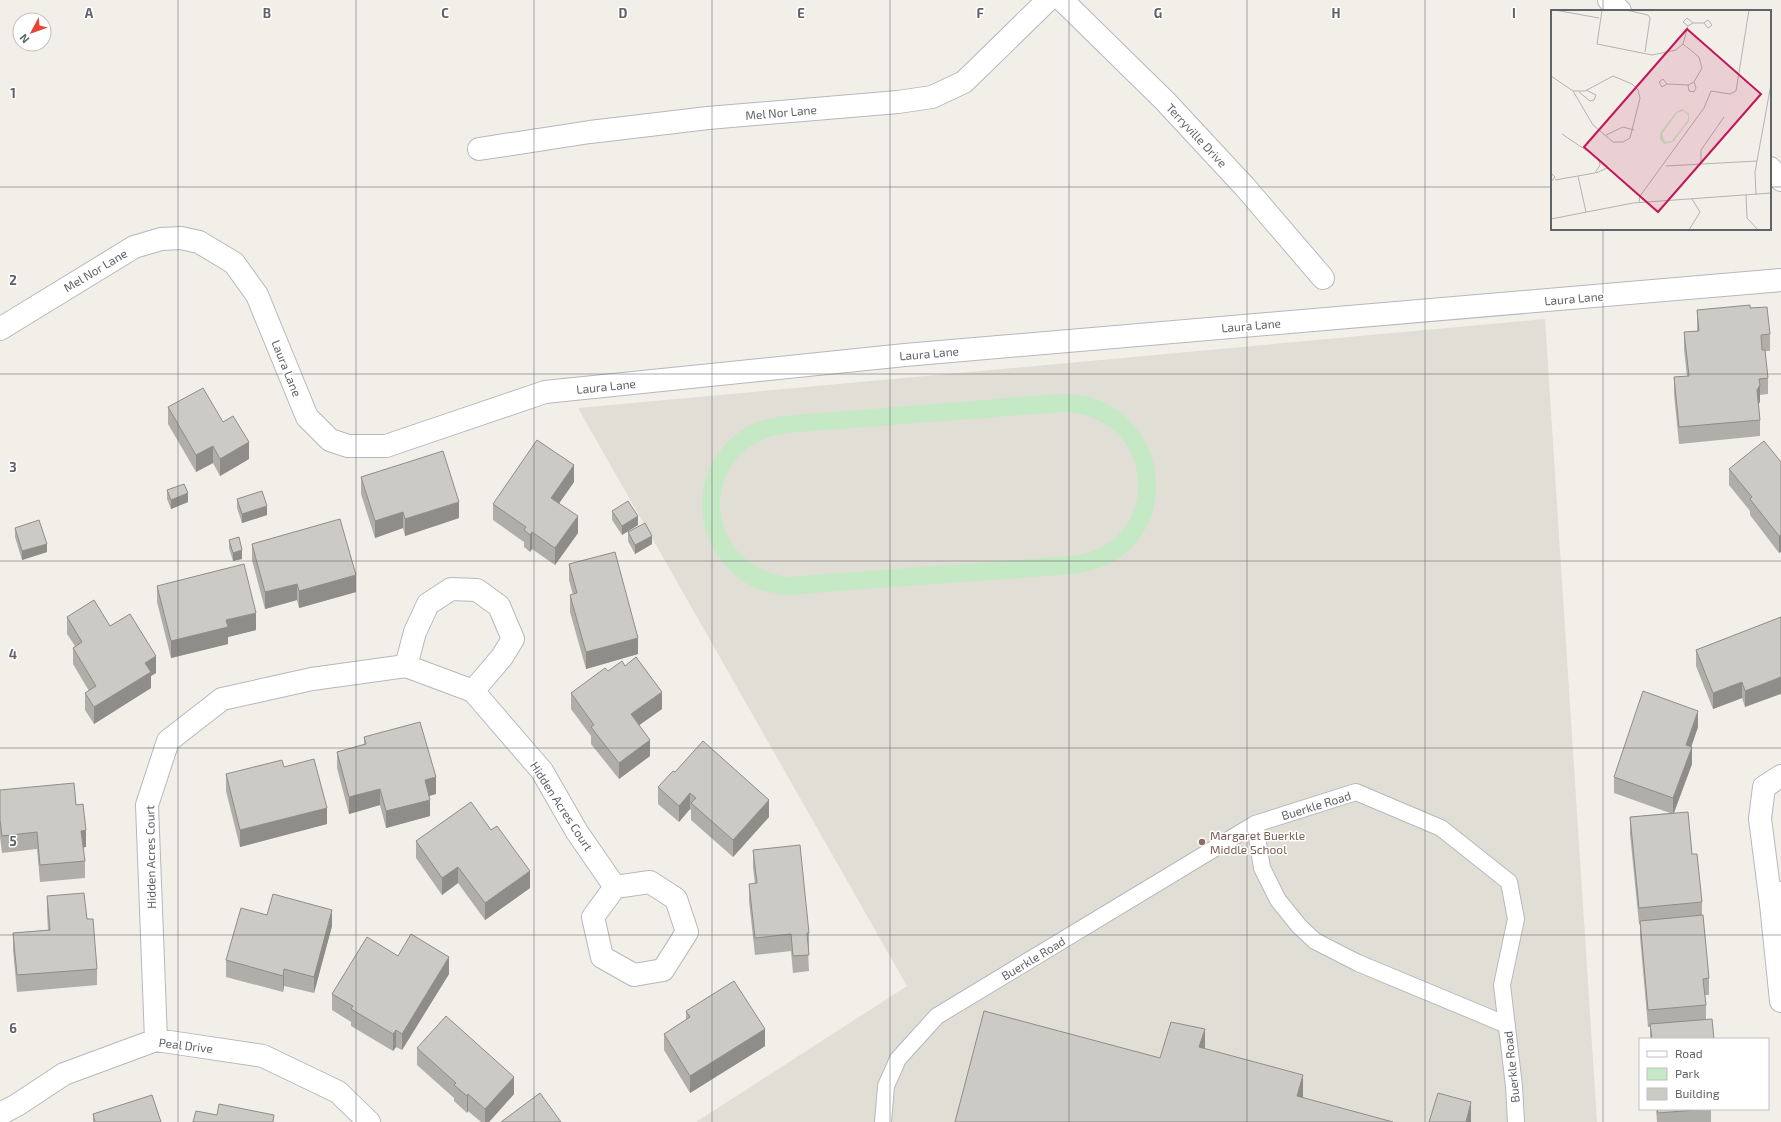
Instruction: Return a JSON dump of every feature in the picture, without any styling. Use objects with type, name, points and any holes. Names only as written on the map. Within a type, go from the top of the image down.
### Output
[{"type":"street","name":"Mel Nor Lane","points":[[479,149],[590,132],[708,118],[898,102],[932,97],[964,82],[1048,0]]},
{"type":"street","name":"Terryville Drive","points":[[1062,0],[1165,101],[1245,187],[1323,278]]},
{"type":"street","points":[[1609,0],[1619,10]]},
{"type":"street","points":[[1771,169],[1781,180]]},
{"type":"street","name":"Mel Nor Lane","points":[[0,329],[134,247],[161,239],[181,238],[199,242]]},
{"type":"street","name":"Laura Lane","points":[[199,242],[234,263],[257,295],[307,417],[330,440],[348,446],[386,446],[545,392],[905,355],[1781,280]]},
{"type":"street","points":[[406,666],[415,632],[428,604],[451,590],[477,590],[499,606],[513,639],[502,657],[473,691]]},
{"type":"street","name":"Hidden Acres Court","points":[[156,1040],[147,805],[168,741],[222,699],[312,680],[406,666],[473,691],[542,771],[577,832],[615,887]]},
{"type":"street","points":[[1781,776],[1764,787],[1760,819],[1781,1001]]},
{"type":"street","points":[[650,882],[676,899],[686,932],[663,970],[634,975],[602,957],[593,917],[615,887],[650,882]]},
{"type":"street","points":[[1770,904],[1781,882]]},
{"type":"street","name":"Peal Drive","points":[[0,1114],[17,1105],[64,1074],[156,1040],[263,1056],[338,1092],[369,1122]]},
{"type":"lane","name":"Buerkle Road","points":[[883,1122],[886,1086],[898,1059],[937,1016],[1255,824],[1356,792],[1441,828],[1509,882],[1516,919],[1502,985],[1514,1086],[1516,1122]]},
{"type":"lane","points":[[1255,824],[1262,868],[1278,900],[1299,926],[1315,941],[1358,962],[1507,1025]]},
{"type":"shaded area","name":"Margaret Buerkle Middle School","points":[[1545,319],[1597,1122],[696,1122],[907,986],[578,408]]},
{"type":"green space","points":[[1059,394],[1086,396],[1101,401],[1123,415],[1140,433],[1151,454],[1156,478],[1155,501],[1148,524],[1134,544],[1114,561],[1084,572],[1074,574],[785,595],[765,591],[751,586],[737,577],[731,572],[716,553],[706,530],[703,514],[703,497],[711,466],[731,439],[753,424],[784,416]],"holes":[[[1061,412],[1093,418],[1117,433],[1132,455],[1138,480],[1136,505],[1124,528],[1103,546],[1073,556],[786,577],[757,567],[736,550],[724,528],[720,504],[724,480],[736,459],[757,442],[786,433]]]},
{"type":"building","points":[[1750,305],[1750,308],[1767,307],[1770,334],[1761,335],[1762,350],[1765,350],[1768,378],[1759,379],[1760,385],[1757,390],[1760,420],[1679,427],[1674,377],[1689,376],[1684,332],[1699,331],[1697,310]]},
{"type":"building","points":[[203,388],[223,422],[233,416],[249,442],[220,459],[213,446],[196,455],[168,407]]},
{"type":"building","points":[[537,440],[574,465],[551,498],[578,516],[555,548],[532,532],[530,535],[524,530],[526,527],[493,504]]},
{"type":"building","points":[[1764,441],[1781,462],[1781,535],[1779,536],[1750,499],[1752,497],[1729,469]]},
{"type":"building","points":[[443,451],[459,502],[405,519],[403,512],[375,521],[361,477]]},
{"type":"building","points":[[184,484],[188,493],[171,500],[167,490]]},
{"type":"building","points":[[262,491],[267,506],[242,514],[237,499]]},
{"type":"building","points":[[628,501],[638,516],[622,526],[612,511]]},
{"type":"building","points":[[340,519],[356,575],[299,591],[297,584],[265,592],[252,544]]},
{"type":"building","points":[[39,520],[47,544],[22,551],[15,528]]},
{"type":"building","points":[[645,523],[652,536],[635,545],[628,532]]},
{"type":"building","points":[[239,537],[242,550],[233,553],[229,540]]},
{"type":"building","points":[[615,552],[638,638],[586,652],[570,595],[577,593],[569,564]]},
{"type":"building","points":[[244,564],[256,613],[226,620],[228,627],[171,641],[157,586]]},
{"type":"building","points":[[94,600],[110,626],[130,614],[156,656],[145,663],[151,672],[94,707],[85,693],[96,686],[73,648],[82,642],[67,617]]},
{"type":"building","points":[[1781,617],[1781,677],[1745,691],[1742,682],[1713,693],[1696,650]]},
{"type":"building","points":[[636,657],[662,692],[631,714],[650,740],[619,763],[591,727],[594,725],[571,693],[605,668],[608,671],[622,661],[625,666]]},
{"type":"building","points":[[1643,691],[1698,711],[1686,745],[1692,747],[1673,798],[1614,777]]},
{"type":"building","points":[[420,722],[436,777],[425,780],[430,800],[386,811],[380,789],[349,797],[337,752],[366,744],[364,737]]},
{"type":"building","points":[[703,741],[769,800],[733,840],[691,803],[696,798],[690,793],[679,806],[658,787],[673,771],[675,772]]},
{"type":"building","points":[[314,759],[327,808],[240,830],[226,774],[282,760],[284,767]]},
{"type":"building","points":[[74,783],[76,805],[83,804],[86,830],[81,831],[85,861],[40,865],[37,832],[2,836],[0,820],[0,790]]},
{"type":"building","points":[[471,802],[491,830],[497,826],[530,871],[485,903],[458,867],[442,878],[416,841]]},
{"type":"building","points":[[1688,812],[1692,854],[1697,854],[1702,902],[1639,908],[1630,817]]},
{"type":"building","points":[[800,845],[809,933],[807,933],[809,955],[793,956],[791,934],[755,938],[749,884],[757,883],[753,850]]},
{"type":"building","points":[[84,893],[87,919],[93,919],[97,969],[17,975],[13,933],[50,930],[47,896]]},
{"type":"building","points":[[273,894],[332,910],[314,977],[284,969],[283,976],[226,960],[241,908],[267,915]]},
{"type":"building","points":[[1703,915],[1709,978],[1703,979],[1706,1005],[1648,1010],[1640,921]]},
{"type":"building","points":[[411,934],[449,957],[402,1034],[396,1030],[393,1034],[351,1009],[353,1006],[332,994],[367,937],[398,956]]},
{"type":"building","points":[[734,981],[765,1029],[690,1076],[664,1034],[690,1017],[686,1011]]},
{"type":"building","points":[[984,1011],[1160,1058],[1171,1022],[1205,1029],[1199,1047],[1303,1075],[1297,1096],[1393,1122],[955,1122]]},
{"type":"building","points":[[446,1016],[514,1077],[485,1109],[468,1094],[467,1096],[454,1085],[456,1083],[417,1048]]},
{"type":"building","points":[[1712,1019],[1714,1038],[1652,1038],[1650,1024]]},
{"type":"building","points":[[540,1093],[561,1122],[501,1122]]},
{"type":"building","points":[[1438,1093],[1471,1102],[1466,1122],[1429,1122]]},
{"type":"building","points":[[152,1095],[161,1122],[95,1122],[93,1114]]},
{"type":"building","points":[[219,1104],[274,1115],[273,1122],[193,1122],[196,1111],[217,1115]]},
{"type":"building","points":[[1657,1110],[1696,1110],[1658,1113]]},
{"type":"place","name":"Margaret Buerkle Middle School","points":[[1202,842]]}]
